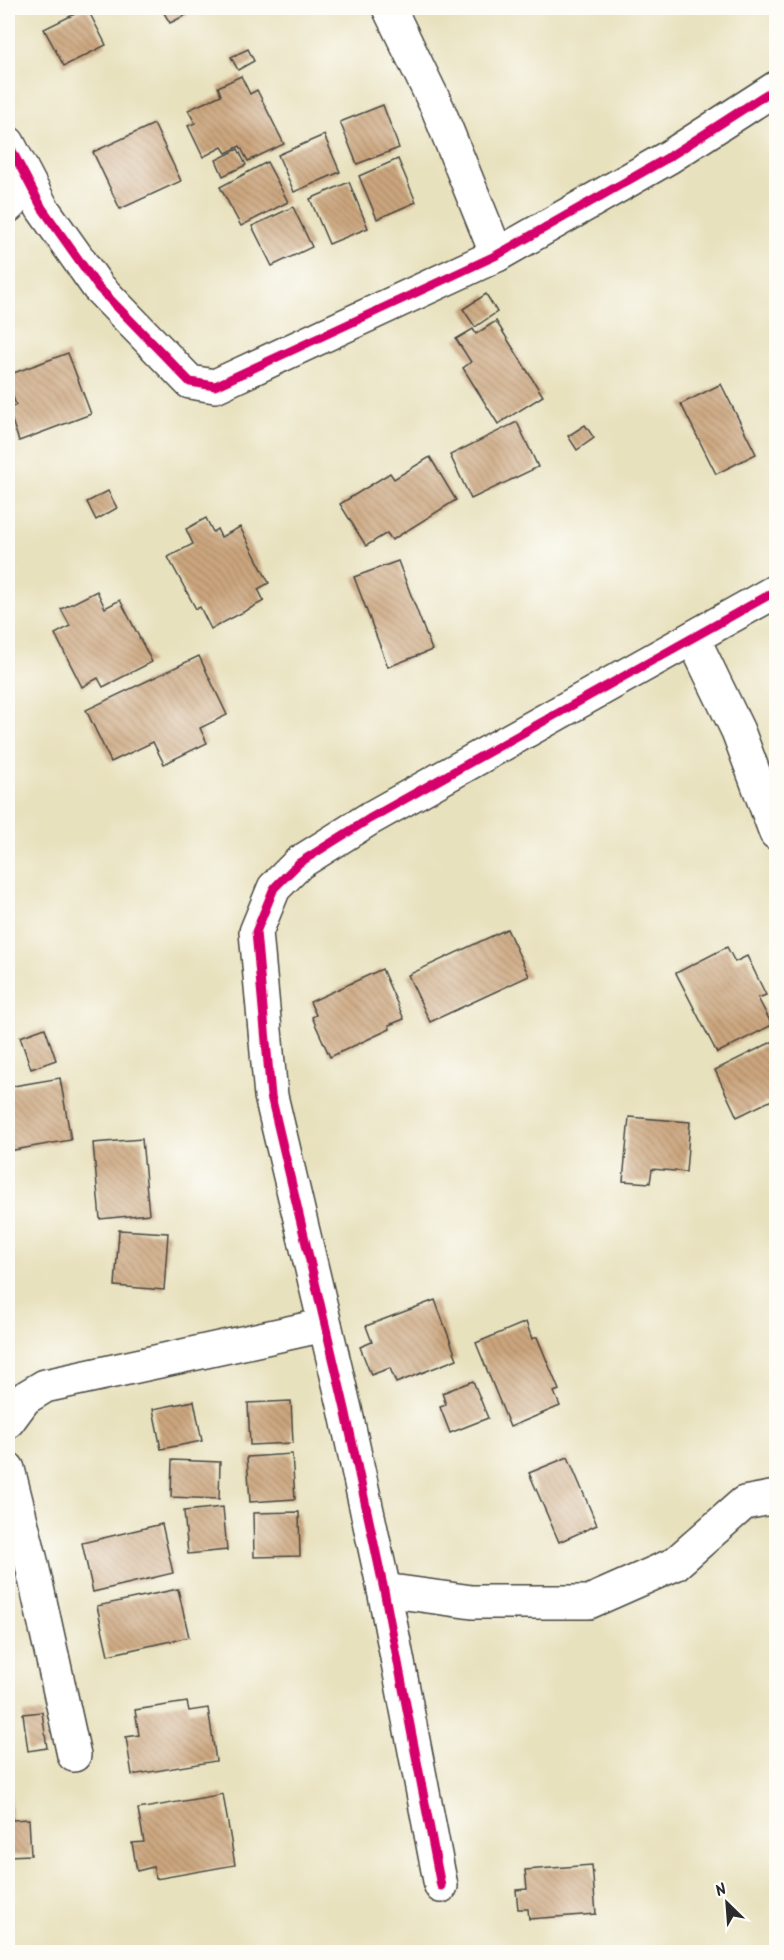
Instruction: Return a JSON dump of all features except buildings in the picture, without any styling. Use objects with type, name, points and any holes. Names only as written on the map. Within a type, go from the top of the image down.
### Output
[{"type":"street","points":[[389,8],[438,109],[497,255]]},
{"type":"street","points":[[8,143],[18,195],[42,208],[98,287],[190,382],[215,386],[497,255],[669,157],[777,88]]},
{"type":"street","points":[[441,1886],[384,1590],[345,1409],[271,1096],[256,932],[274,888],[299,863],[369,819],[777,591]]},
{"type":"street","points":[[693,638],[738,731],[777,833]]},
{"type":"street","points":[[8,1421],[25,1398],[45,1386],[325,1326]]},
{"type":"street","points":[[8,1469],[75,1755]]},
{"type":"street","points":[[384,1590],[472,1602],[590,1602],[675,1564],[744,1503],[777,1497]]},
{"type":"cycle path","points":[[8,143],[42,208],[98,287],[190,382],[215,386],[497,255],[669,157],[776,88]]},
{"type":"cycle path","points":[[441,1886],[384,1590],[345,1409],[271,1096],[256,932],[274,888],[299,863],[369,819],[776,591]]}]
